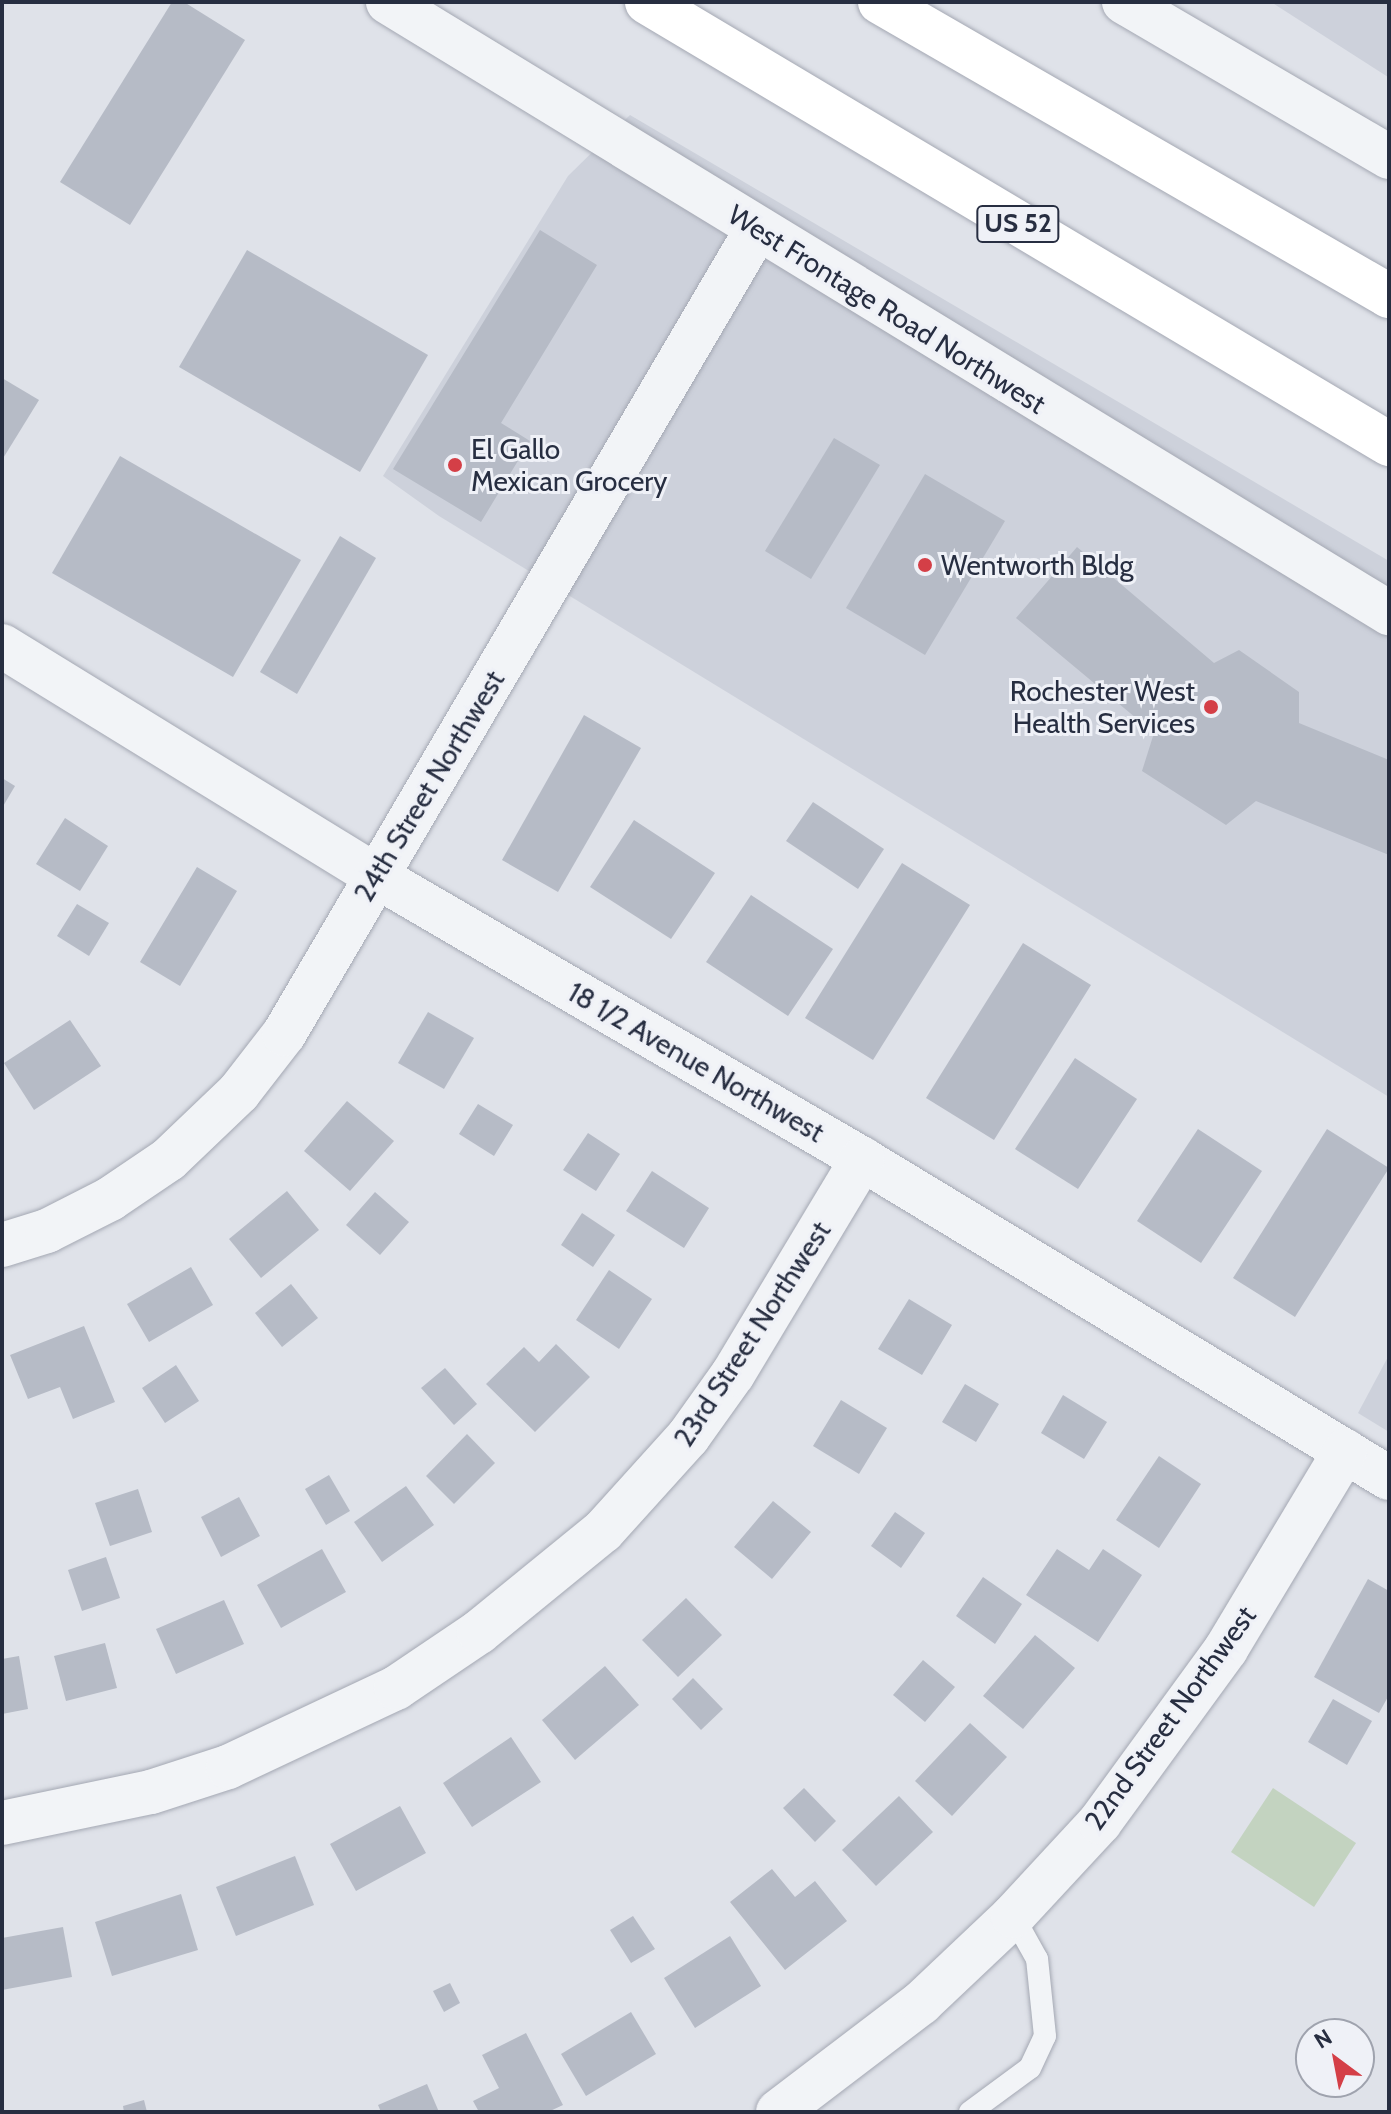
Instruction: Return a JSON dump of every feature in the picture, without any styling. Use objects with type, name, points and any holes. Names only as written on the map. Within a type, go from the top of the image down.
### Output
[{"type":"highway","name":"US 52","points":[[647,2],[1389,444]]},
{"type":"highway","points":[[880,2],[1389,296]]},
{"type":"street","name":"West Frontage Road Northwest","points":[[388,2],[1389,613]]},
{"type":"street","points":[[1124,2],[1389,157]]},
{"type":"street","name":"24th Street Northwest","points":[[2,1245],[47,1231],[110,1199],[169,1159],[217,1116],[284,1034],[757,229]]},
{"type":"street","name":"18 1/2 Avenue Northwest","points":[[2,646],[376,876],[862,1159],[1389,1478]]},
{"type":"street","name":"23rd Street Northwest","points":[[2,1823],[151,1792],[228,1767],[396,1688],[479,1632],[603,1531],[688,1437],[733,1374],[862,1159]]},
{"type":"street","name":"22nd Street Northwest","points":[[778,2112],[921,2003],[1013,1916],[1100,1822],[1226,1649],[1345,1451]]},
{"type":"lane","points":[[970,2112],[1030,2068],[1045,2036],[1037,1959],[1013,1916]]},
{"type":"shaded area","points":[[1271,2],[1389,2],[1389,78],[1388,77]]},
{"type":"shaded area","points":[[630,115],[1389,561],[1389,1097],[439,516],[383,476],[568,176]]},
{"type":"shaded area","points":[[1389,1355],[1389,1432],[1358,1413]]},
{"type":"green space","points":[[1273,1788],[1356,1843],[1314,1907],[1231,1852]]},
{"type":"building","points":[[172,2],[184,2],[245,40],[130,225],[60,182]]},
{"type":"building","points":[[540,230],[597,265],[501,423],[530,441],[481,522],[393,469]]},
{"type":"building","points":[[247,250],[428,355],[360,472],[179,367]]},
{"type":"building","points":[[2,378],[39,400],[2,460]]},
{"type":"building","points":[[834,438],[880,465],[811,579],[765,551]]},
{"type":"building","points":[[120,456],[301,560],[233,677],[52,573]]},
{"type":"building","name":"Wentworth Bldg","points":[[925,474],[1005,521],[925,655],[846,608]]},
{"type":"building","points":[[340,536],[376,558],[297,694],[260,672]]},
{"type":"building","name":"Rochester West Health Services","points":[[1077,547],[1214,663],[1239,650],[1299,692],[1299,723],[1389,760],[1389,855],[1256,801],[1226,825],[1142,771],[1154,733],[1016,618]]},
{"type":"building","points":[[584,715],[641,748],[558,892],[502,860]]},
{"type":"building","points":[[2,778],[15,786],[2,808]]},
{"type":"building","points":[[813,802],[884,849],[858,889],[786,841]]},
{"type":"building","points":[[65,818],[108,846],[80,891],[36,864]]},
{"type":"building","points":[[634,820],[715,873],[671,939],[590,887]]},
{"type":"building","points":[[902,863],[970,905],[873,1060],[805,1018]]},
{"type":"building","points":[[197,867],[237,891],[180,986],[140,962]]},
{"type":"building","points":[[751,895],[833,949],[788,1016],[706,962]]},
{"type":"building","points":[[77,904],[109,923],[89,956],[57,936]]},
{"type":"building","points":[[1023,943],[1091,985],[994,1140],[926,1098]]},
{"type":"building","points":[[428,1012],[474,1038],[444,1089],[398,1063]]},
{"type":"building","points":[[70,1020],[101,1066],[34,1110],[4,1063]]},
{"type":"building","points":[[1075,1058],[1137,1099],[1078,1189],[1015,1149]]},
{"type":"building","points":[[347,1101],[394,1141],[350,1191],[304,1151]]},
{"type":"building","points":[[478,1104],[513,1125],[494,1156],[459,1134]]},
{"type":"building","points":[[1198,1129],[1262,1171],[1201,1263],[1137,1221]]},
{"type":"building","points":[[1327,1129],[1389,1168],[1295,1317],[1233,1278]]},
{"type":"building","points":[[588,1133],[620,1154],[596,1191],[563,1170]]},
{"type":"building","points":[[652,1171],[709,1208],[684,1248],[626,1211]]},
{"type":"building","points":[[287,1191],[319,1230],[261,1278],[229,1239]]},
{"type":"building","points":[[375,1192],[409,1222],[380,1255],[346,1225]]},
{"type":"building","points":[[582,1213],[615,1235],[593,1267],[561,1245]]},
{"type":"building","points":[[191,1267],[213,1305],[149,1342],[127,1304]]},
{"type":"building","points":[[609,1270],[652,1299],[619,1349],[576,1320]]},
{"type":"building","points":[[291,1284],[318,1318],[282,1347],[255,1313]]},
{"type":"building","points":[[909,1299],[952,1325],[922,1375],[878,1349]]},
{"type":"building","points":[[84,1326],[115,1402],[73,1419],[60,1387],[28,1399],[10,1355]]},
{"type":"building","points":[[556,1344],[590,1377],[535,1432],[486,1384],[524,1347],[539,1362]]},
{"type":"building","points":[[176,1365],[199,1401],[165,1423],[142,1388]]},
{"type":"building","points":[[445,1368],[477,1404],[454,1425],[421,1388]]},
{"type":"building","points":[[965,1384],[999,1404],[976,1442],[942,1422]]},
{"type":"building","points":[[1063,1395],[1107,1422],[1084,1459],[1041,1433]]},
{"type":"building","points":[[841,1400],[887,1428],[859,1474],[813,1446]]},
{"type":"building","points":[[467,1434],[495,1463],[454,1504],[426,1476]]},
{"type":"building","points":[[1159,1456],[1201,1484],[1159,1548],[1116,1520]]},
{"type":"building","points":[[329,1475],[350,1511],[326,1525],[305,1489]]},
{"type":"building","points":[[406,1486],[434,1525],[382,1562],[354,1522]]},
{"type":"building","points":[[138,1489],[152,1532],[110,1546],[95,1503]]},
{"type":"building","points":[[239,1497],[260,1536],[221,1557],[201,1517]]},
{"type":"building","points":[[773,1501],[811,1532],[772,1579],[734,1547]]},
{"type":"building","points":[[895,1512],[925,1533],[901,1568],[871,1546]]},
{"type":"building","points":[[322,1549],[346,1592],[281,1628],[257,1585]]},
{"type":"building","points":[[1057,1549],[1089,1570],[1103,1549],[1142,1575],[1098,1642],[1026,1595]]},
{"type":"building","points":[[106,1557],[120,1598],[82,1611],[68,1570]]},
{"type":"building","points":[[983,1577],[1022,1604],[995,1644],[956,1616]]},
{"type":"building","points":[[1368,1579],[1389,1591],[1389,1695],[1379,1713],[1314,1677]]},
{"type":"building","points":[[686,1598],[722,1635],[678,1677],[642,1640]]},
{"type":"building","points":[[224,1600],[244,1644],[176,1674],[156,1629]]},
{"type":"building","points":[[1035,1635],[1075,1668],[1023,1729],[983,1696]]},
{"type":"building","points":[[105,1643],[117,1688],[66,1701],[54,1656]]},
{"type":"building","points":[[19,1656],[28,1709],[2,1714],[2,1659]]},
{"type":"building","points":[[923,1660],[955,1687],[925,1722],[893,1695]]},
{"type":"building","points":[[605,1666],[639,1705],[575,1760],[542,1720]]},
{"type":"building","points":[[693,1678],[723,1709],[701,1730],[672,1699]]},
{"type":"building","points":[[1333,1699],[1372,1721],[1347,1765],[1308,1742]]},
{"type":"building","points":[[970,1723],[1007,1757],[952,1816],[915,1781]]},
{"type":"building","points":[[511,1737],[541,1782],[472,1827],[443,1783]]},
{"type":"building","points":[[804,1788],[836,1821],[815,1842],[783,1808]]},
{"type":"building","points":[[899,1796],[933,1832],[876,1886],[842,1850]]},
{"type":"building","points":[[400,1806],[426,1853],[356,1891],[330,1844]]},
{"type":"building","points":[[295,1856],[314,1905],[236,1936],[216,1887]]},
{"type":"building","points":[[772,1869],[795,1897],[815,1881],[847,1921],[785,1970],[730,1902]]},
{"type":"building","points":[[181,1894],[198,1950],[112,1976],[95,1922]]},
{"type":"building","points":[[633,1916],[655,1949],[631,1963],[610,1930]]},
{"type":"building","points":[[63,1927],[72,1977],[2,1990],[2,1938]]},
{"type":"building","points":[[730,1936],[761,1986],[695,2028],[664,1978]]},
{"type":"building","points":[[450,1983],[460,2003],[444,2012],[433,1991]]},
{"type":"building","points":[[631,2012],[656,2054],[586,2096],[561,2054]]},
{"type":"building","points":[[526,2033],[563,2105],[548,2112],[479,2112],[473,2101],[499,2088],[482,2055]]},
{"type":"building","points":[[427,2084],[439,2112],[381,2112],[378,2105]]},
{"type":"building","points":[[144,2100],[147,2112],[124,2112],[123,2106]]},
{"type":"place","name":"El Gallo Mexican Grocery","points":[[455,465]]},
{"type":"place","name":"Wentworth Bldg","points":[[925,565]]},
{"type":"place","name":"Rochester West Health Services","points":[[1211,707]]}]
